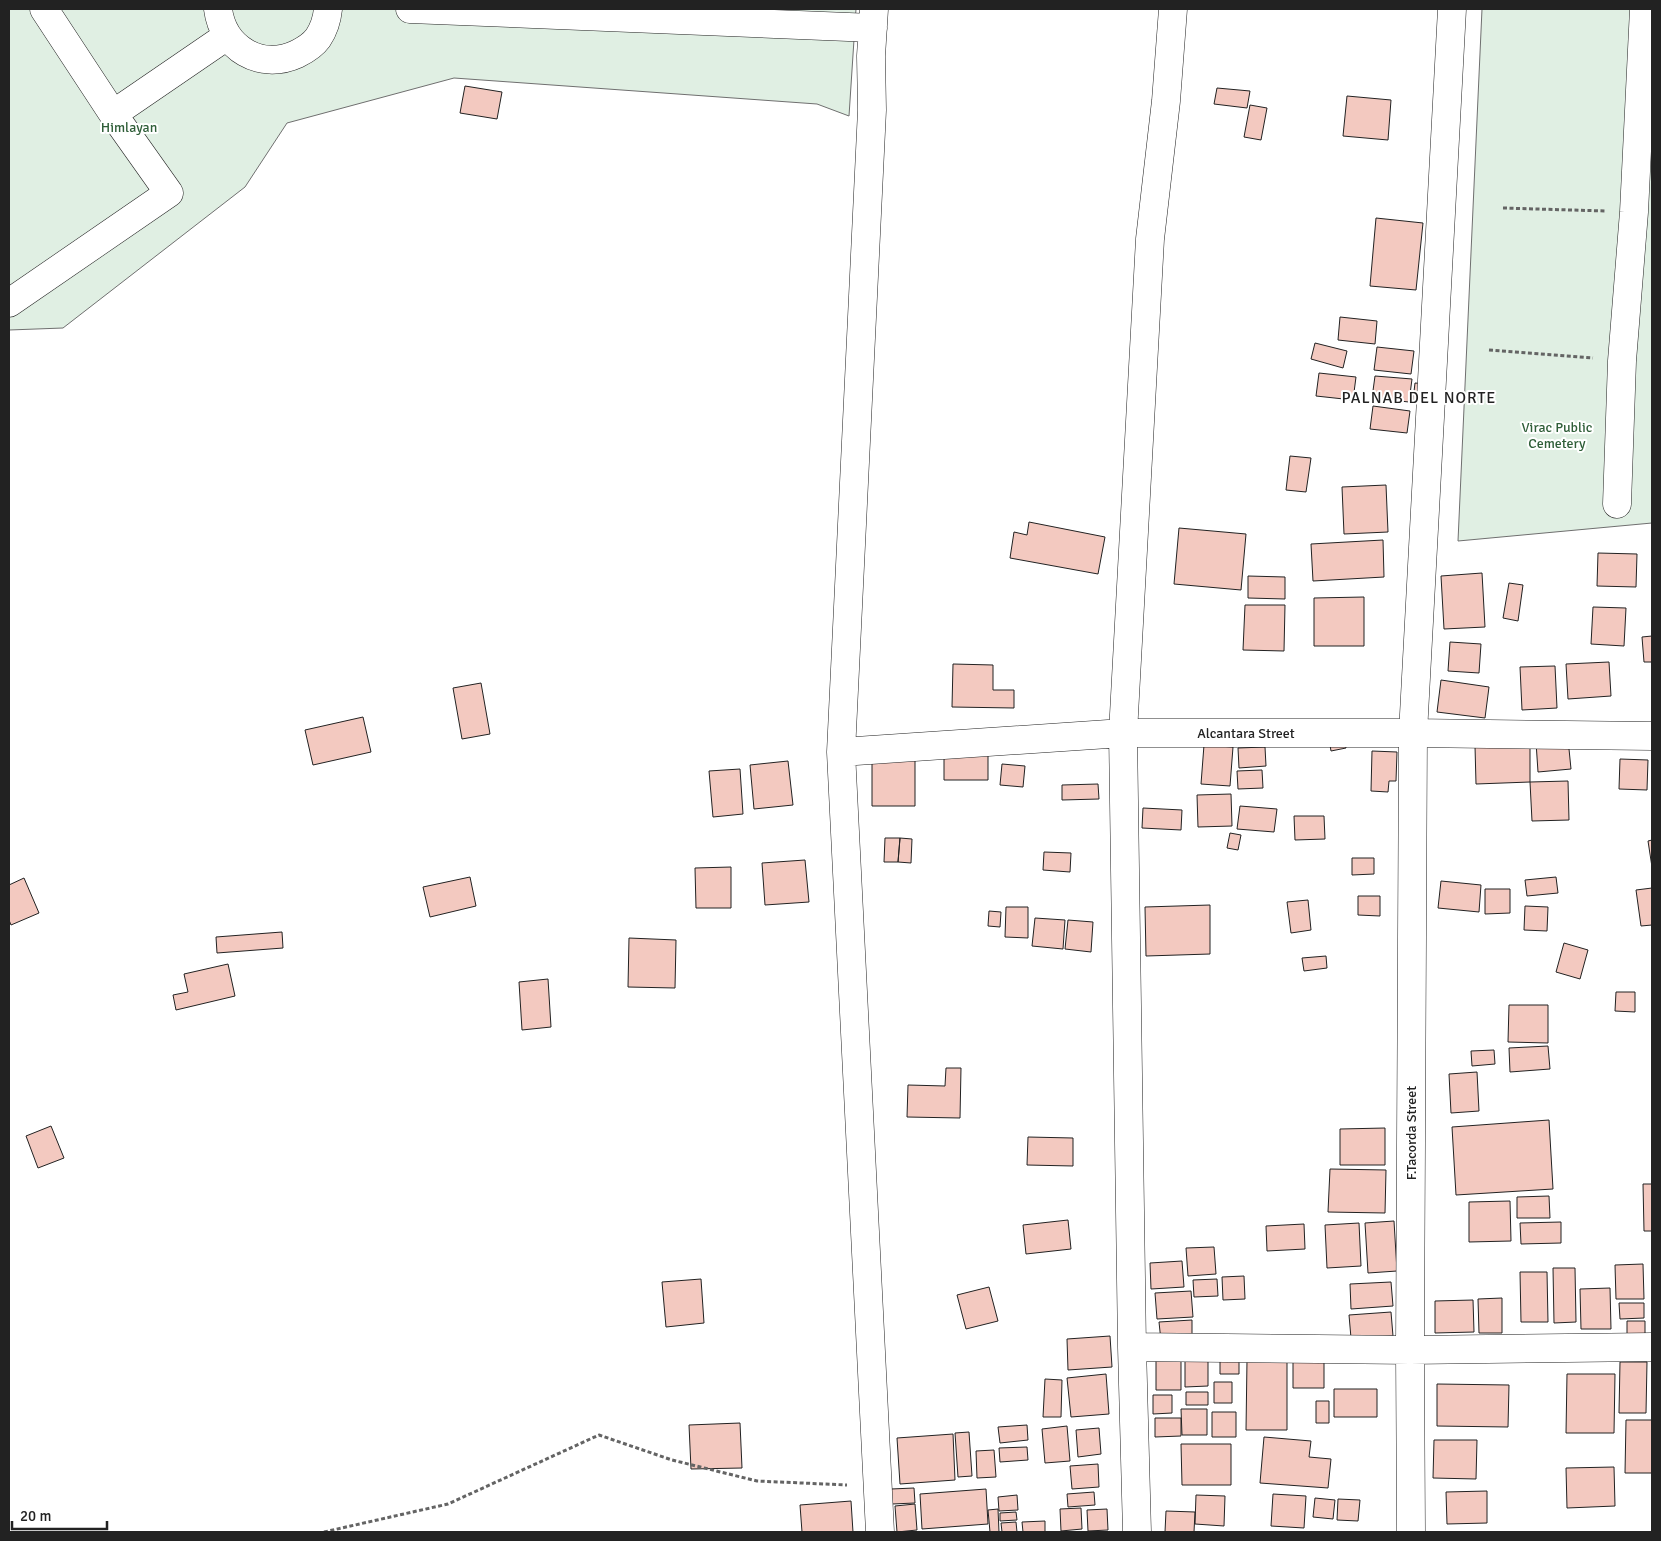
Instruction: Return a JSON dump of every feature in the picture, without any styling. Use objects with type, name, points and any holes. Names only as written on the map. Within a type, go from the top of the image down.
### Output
[{"type":"street","points":[[9,303],[169,193],[113,114],[44,9]]},
{"type":"street","points":[[218,9],[220,20],[227,36],[239,49],[254,57],[272,60],[289,58],[305,50],[318,38],[326,23],[328,9]]},
{"type":"street","points":[[410,9],[873,19],[871,56],[872,110],[841,752],[880,1532]]},
{"type":"street","points":[[1137,1532],[1132,1347],[1123,733],[1150,239],[1166,101],[1173,9]]},
{"type":"street","name":"F.Tacorda Street","points":[[1411,1532],[1413,734],[1452,9]]},
{"type":"street","points":[[1617,504],[1622,361],[1634,212],[1644,9]]},
{"type":"street","points":[[113,114],[227,36]]},
{"type":"street","name":"Alcantara Street","points":[[841,752],[1123,733],[1652,736]]},
{"type":"street","points":[[1132,1347],[1410,1350],[1652,1348]]},
{"type":"path","points":[[1503,208],[1634,212]]},
{"type":"path","points":[[1489,350],[1622,361]]},
{"type":"path","points":[[324,1532],[448,1504],[599,1435],[672,1460],[757,1481],[878,1487]]},
{"type":"green space","name":"Himlayan","points":[[9,9],[856,9],[849,116],[817,104],[454,78],[287,123],[245,187],[63,328],[9,330]]},
{"type":"green space","name":"Virac Public Cemetery","points":[[1482,9],[1652,9],[1652,523],[1458,541]]},
{"type":"building","points":[[465,86],[502,92],[497,119],[460,113]]},
{"type":"building","points":[[1217,88],[1250,91],[1247,108],[1214,104]]},
{"type":"building","points":[[1347,96],[1391,100],[1388,140],[1343,136]]},
{"type":"building","points":[[1250,105],[1267,108],[1261,140],[1244,137]]},
{"type":"building","points":[[1376,218],[1423,223],[1416,290],[1370,286]]},
{"type":"building","points":[[1340,317],[1377,321],[1375,344],[1338,340]]},
{"type":"building","points":[[1315,343],[1347,351],[1343,368],[1311,359]]},
{"type":"building","points":[[1377,347],[1414,351],[1411,374],[1374,370]]},
{"type":"building","points":[[1319,373],[1356,377],[1353,400],[1316,396]]},
{"type":"building","points":[[1375,376],[1412,379],[1409,402],[1372,398]]},
{"type":"building","points":[[1415,383],[1426,384],[1424,401],[1413,400]]},
{"type":"building","points":[[1373,406],[1410,411],[1407,433],[1370,429]]},
{"type":"building","points":[[1290,456],[1311,458],[1306,492],[1286,490]]},
{"type":"building","points":[[1386,485],[1388,532],[1344,534],[1342,487]]},
{"type":"building","points":[[1029,522],[1105,537],[1098,574],[1010,558],[1014,532],[1027,535]]},
{"type":"building","points":[[1179,528],[1246,534],[1241,590],[1174,584]]},
{"type":"building","points":[[1383,540],[1384,577],[1313,581],[1311,544]]},
{"type":"building","points":[[1598,553],[1637,554],[1636,587],[1597,586]]},
{"type":"building","points":[[1482,573],[1485,627],[1444,629],[1441,576]]},
{"type":"building","points":[[1248,576],[1285,577],[1285,599],[1248,598]]},
{"type":"building","points":[[1509,583],[1523,585],[1518,621],[1503,618]]},
{"type":"building","points":[[1364,597],[1364,646],[1314,646],[1314,598]]},
{"type":"building","points":[[1245,605],[1285,605],[1284,651],[1243,650]]},
{"type":"building","points":[[1593,607],[1626,608],[1624,646],[1591,644]]},
{"type":"building","points":[[1652,636],[1652,662],[1644,662],[1642,637]]},
{"type":"building","points":[[1450,642],[1481,644],[1479,673],[1448,671]]},
{"type":"building","points":[[1609,662],[1611,696],[1568,699],[1566,664]]},
{"type":"building","points":[[953,664],[993,665],[993,690],[1014,690],[1014,708],[952,707]]},
{"type":"building","points":[[1555,666],[1557,708],[1522,710],[1520,667]]},
{"type":"building","points":[[1441,680],[1489,687],[1485,718],[1437,712]]},
{"type":"building","points":[[481,683],[490,734],[462,739],[453,688]]},
{"type":"building","points":[[363,717],[371,752],[313,765],[305,730]]},
{"type":"building","points":[[1344,736],[1346,748],[1331,751],[1329,739]]},
{"type":"building","points":[[1568,739],[1571,769],[1538,772],[1536,742]]},
{"type":"building","points":[[1530,744],[1530,782],[1476,784],[1475,746]]},
{"type":"building","points":[[1204,745],[1233,747],[1230,786],[1201,784]]},
{"type":"building","points":[[1265,747],[1266,766],[1239,768],[1238,748]]},
{"type":"building","points":[[988,750],[988,780],[944,780],[944,751]]},
{"type":"building","points":[[1372,751],[1397,752],[1396,781],[1389,781],[1388,792],[1371,791]]},
{"type":"building","points":[[872,759],[915,759],[915,806],[872,806]]},
{"type":"building","points":[[1620,759],[1648,760],[1647,790],[1619,789]]},
{"type":"building","points":[[788,761],[793,805],[754,809],[750,765]]},
{"type":"building","points":[[1002,764],[1025,766],[1023,787],[1000,785]]},
{"type":"building","points":[[740,769],[743,814],[713,817],[709,771]]},
{"type":"building","points":[[1262,770],[1263,788],[1238,789],[1237,771]]},
{"type":"building","points":[[1568,781],[1569,820],[1532,821],[1530,782]]},
{"type":"building","points":[[1098,784],[1099,799],[1062,800],[1062,785]]},
{"type":"building","points":[[1231,794],[1232,826],[1198,827],[1197,795]]},
{"type":"building","points":[[1240,806],[1277,809],[1274,832],[1237,829]]},
{"type":"building","points":[[1143,808],[1182,810],[1181,830],[1142,828]]},
{"type":"building","points":[[1294,816],[1324,816],[1325,839],[1295,840]]},
{"type":"building","points":[[1230,833],[1241,835],[1238,850],[1227,848]]},
{"type":"building","points":[[885,838],[900,838],[898,862],[884,862]]},
{"type":"building","points":[[900,838],[912,839],[911,863],[898,862]]},
{"type":"building","points":[[1652,840],[1652,867],[1648,841]]},
{"type":"building","points":[[1044,852],[1071,853],[1070,872],[1043,870]]},
{"type":"building","points":[[1352,858],[1374,858],[1374,874],[1352,875]]},
{"type":"building","points":[[805,860],[809,902],[765,905],[762,863]]},
{"type":"building","points":[[731,867],[731,908],[696,908],[695,868]]},
{"type":"building","points":[[470,877],[476,906],[430,917],[423,887]]},
{"type":"building","points":[[1556,877],[1558,893],[1527,896],[1525,880]]},
{"type":"building","points":[[24,878],[39,913],[11,925],[9,920],[9,885]]},
{"type":"building","points":[[1441,881],[1481,885],[1479,912],[1438,908]]},
{"type":"building","points":[[1652,888],[1652,925],[1641,926],[1636,890]]},
{"type":"building","points":[[1485,889],[1510,889],[1510,913],[1485,914]]},
{"type":"building","points":[[1358,896],[1380,896],[1380,916],[1358,915]]},
{"type":"building","points":[[1308,900],[1311,930],[1291,933],[1287,902]]},
{"type":"building","points":[[1210,905],[1210,954],[1146,956],[1145,907]]},
{"type":"building","points":[[1525,906],[1548,907],[1547,931],[1524,930]]},
{"type":"building","points":[[1006,907],[1028,907],[1028,938],[1005,937]]},
{"type":"building","points":[[989,911],[1001,912],[1000,927],[988,926]]},
{"type":"building","points":[[1035,918],[1065,920],[1063,949],[1032,946]]},
{"type":"building","points":[[1068,920],[1093,922],[1091,952],[1065,949]]},
{"type":"building","points":[[282,932],[283,948],[217,953],[216,937]]},
{"type":"building","points":[[629,938],[676,940],[675,988],[628,987]]},
{"type":"building","points":[[1564,943],[1588,950],[1580,979],[1556,972]]},
{"type":"building","points":[[1326,956],[1327,968],[1304,971],[1302,958]]},
{"type":"building","points":[[228,964],[235,996],[176,1010],[173,995],[188,992],[184,974]]},
{"type":"building","points":[[548,979],[551,1027],[522,1030],[519,982]]},
{"type":"building","points":[[1616,992],[1635,992],[1635,1012],[1615,1011]]},
{"type":"building","points":[[1509,1005],[1548,1005],[1548,1043],[1508,1042]]},
{"type":"building","points":[[1548,1046],[1550,1069],[1510,1072],[1509,1048]]},
{"type":"building","points":[[1494,1050],[1495,1064],[1472,1066],[1471,1051]]},
{"type":"building","points":[[946,1068],[961,1068],[960,1118],[907,1117],[908,1085],[945,1086]]},
{"type":"building","points":[[1477,1072],[1479,1111],[1451,1113],[1449,1074]]},
{"type":"building","points":[[1549,1120],[1553,1189],[1456,1195],[1452,1127]]},
{"type":"building","points":[[51,1126],[64,1158],[38,1168],[26,1136]]},
{"type":"building","points":[[1385,1128],[1385,1165],[1340,1165],[1340,1129]]},
{"type":"building","points":[[1028,1137],[1073,1138],[1073,1166],[1027,1165]]},
{"type":"building","points":[[1330,1169],[1386,1170],[1385,1213],[1328,1212]]},
{"type":"building","points":[[1643,1184],[1652,1184],[1652,1231],[1644,1231]]},
{"type":"building","points":[[1549,1196],[1550,1218],[1517,1218],[1517,1197]]},
{"type":"building","points":[[1510,1201],[1511,1241],[1469,1242],[1469,1202]]},
{"type":"building","points":[[1068,1220],[1071,1249],[1026,1254],[1023,1225]]},
{"type":"building","points":[[1394,1221],[1397,1271],[1368,1273],[1365,1223]]},
{"type":"building","points":[[1561,1222],[1561,1243],[1521,1244],[1520,1223]]},
{"type":"building","points":[[1359,1223],[1361,1266],[1327,1268],[1325,1225]]},
{"type":"building","points":[[1304,1224],[1305,1249],[1267,1251],[1266,1226]]},
{"type":"building","points":[[1214,1247],[1216,1274],[1188,1276],[1186,1248]]},
{"type":"building","points":[[1182,1261],[1184,1287],[1151,1289],[1150,1263]]},
{"type":"building","points":[[1643,1264],[1644,1299],[1616,1299],[1615,1265]]},
{"type":"building","points":[[1553,1268],[1575,1268],[1576,1322],[1554,1323]]},
{"type":"building","points":[[1520,1272],[1547,1272],[1548,1322],[1521,1322]]},
{"type":"building","points":[[1244,1276],[1245,1299],[1223,1300],[1222,1277]]},
{"type":"building","points":[[701,1279],[704,1323],[666,1327],[662,1282]]},
{"type":"building","points":[[1217,1279],[1218,1296],[1194,1297],[1193,1280]]},
{"type":"building","points":[[1391,1282],[1393,1306],[1351,1309],[1350,1284]]},
{"type":"building","points":[[989,1287],[998,1321],[966,1329],[957,1295]]},
{"type":"building","points":[[1610,1288],[1611,1329],[1581,1329],[1580,1289]]},
{"type":"building","points":[[1191,1291],[1193,1317],[1157,1319],[1155,1293]]},
{"type":"building","points":[[1502,1298],[1502,1333],[1479,1333],[1478,1299]]},
{"type":"building","points":[[1473,1300],[1474,1332],[1435,1333],[1435,1301]]},
{"type":"building","points":[[1619,1303],[1644,1303],[1644,1318],[1620,1319]]},
{"type":"building","points":[[1391,1312],[1393,1336],[1351,1338],[1349,1315]]},
{"type":"building","points":[[1192,1320],[1192,1339],[1161,1341],[1159,1322]]},
{"type":"building","points":[[1627,1321],[1645,1321],[1645,1337],[1627,1337]]},
{"type":"building","points":[[1110,1336],[1112,1367],[1068,1370],[1067,1339]]},
{"type":"building","points":[[1293,1353],[1324,1353],[1324,1388],[1293,1388]]},
{"type":"building","points":[[1220,1355],[1239,1356],[1239,1374],[1220,1374]]},
{"type":"building","points":[[1156,1357],[1181,1357],[1181,1390],[1156,1390]]},
{"type":"building","points":[[1185,1357],[1208,1357],[1208,1386],[1185,1387]]},
{"type":"building","points":[[1247,1360],[1287,1360],[1287,1430],[1246,1430]]},
{"type":"building","points":[[1620,1362],[1647,1362],[1646,1413],[1619,1413]]},
{"type":"building","points":[[1106,1374],[1109,1414],[1071,1417],[1067,1378]]},
{"type":"building","points":[[1567,1374],[1615,1374],[1614,1433],[1566,1433]]},
{"type":"building","points":[[1045,1379],[1062,1380],[1061,1417],[1043,1417]]},
{"type":"building","points":[[1214,1382],[1232,1382],[1232,1403],[1214,1403]]},
{"type":"building","points":[[1437,1384],[1509,1385],[1508,1427],[1437,1426]]},
{"type":"building","points":[[1334,1389],[1377,1389],[1377,1417],[1334,1417]]},
{"type":"building","points":[[1186,1392],[1208,1392],[1208,1405],[1186,1405]]},
{"type":"building","points":[[1153,1395],[1172,1395],[1172,1413],[1153,1414]]},
{"type":"building","points":[[1316,1401],[1329,1401],[1329,1423],[1316,1423]]},
{"type":"building","points":[[1181,1409],[1207,1409],[1207,1435],[1182,1435]]},
{"type":"building","points":[[1212,1412],[1236,1412],[1236,1437],[1212,1437]]},
{"type":"building","points":[[1155,1418],[1181,1418],[1181,1436],[1155,1437]]},
{"type":"building","points":[[1626,1420],[1652,1420],[1652,1473],[1625,1473]]},
{"type":"building","points":[[740,1423],[742,1468],[691,1469],[689,1425]]},
{"type":"building","points":[[1027,1425],[1028,1440],[1000,1443],[998,1427]]},
{"type":"building","points":[[1067,1426],[1070,1461],[1045,1463],[1042,1429]]},
{"type":"building","points":[[1099,1428],[1101,1454],[1078,1457],[1076,1430]]},
{"type":"building","points":[[969,1432],[972,1476],[958,1477],[955,1433]]},
{"type":"building","points":[[953,1434],[955,1480],[900,1484],[897,1438]]},
{"type":"building","points":[[1264,1437],[1311,1441],[1309,1457],[1331,1459],[1328,1488],[1260,1483]]},
{"type":"building","points":[[1434,1440],[1477,1440],[1476,1479],[1433,1478]]},
{"type":"building","points":[[1181,1444],[1231,1444],[1231,1485],[1182,1485]]},
{"type":"building","points":[[1027,1447],[1028,1460],[1000,1462],[999,1448]]},
{"type":"building","points":[[994,1450],[996,1477],[977,1478],[976,1451]]},
{"type":"building","points":[[1098,1464],[1099,1487],[1072,1489],[1070,1466]]},
{"type":"building","points":[[1614,1467],[1615,1506],[1567,1508],[1566,1468]]},
{"type":"building","points":[[914,1488],[915,1503],[892,1504],[891,1489]]},
{"type":"building","points":[[986,1489],[988,1524],[922,1529],[920,1494]]},
{"type":"building","points":[[1487,1491],[1487,1523],[1447,1524],[1446,1492]]},
{"type":"building","points":[[1094,1492],[1095,1505],[1068,1507],[1067,1494]]},
{"type":"building","points":[[1273,1494],[1306,1496],[1304,1528],[1271,1526]]},
{"type":"building","points":[[1017,1495],[1018,1510],[999,1511],[998,1497]]},
{"type":"building","points":[[1196,1495],[1225,1496],[1224,1526],[1195,1524]]},
{"type":"building","points":[[1315,1498],[1335,1500],[1333,1519],[1313,1517]]},
{"type":"building","points":[[1338,1499],[1360,1500],[1358,1521],[1337,1520]]},
{"type":"building","points":[[851,1501],[853,1532],[802,1532],[800,1505]]},
{"type":"building","points":[[915,1504],[917,1530],[897,1532],[895,1506]]},
{"type":"building","points":[[1081,1508],[1082,1529],[1061,1531],[1060,1509]]},
{"type":"building","points":[[998,1509],[999,1532],[990,1532],[988,1510]]},
{"type":"building","points":[[1107,1509],[1108,1530],[1088,1531],[1087,1510]]},
{"type":"building","points":[[1166,1511],[1195,1512],[1194,1532],[1165,1532]]},
{"type":"building","points":[[1016,1512],[1017,1520],[1000,1521],[1000,1513]]},
{"type":"building","points":[[1045,1521],[1045,1532],[1023,1532],[1022,1522]]},
{"type":"building","points":[[1016,1522],[1017,1532],[1002,1532],[1001,1523]]},
{"type":"district","name":"PALNAB DEL NORTE","points":[[1419,397]]}]
